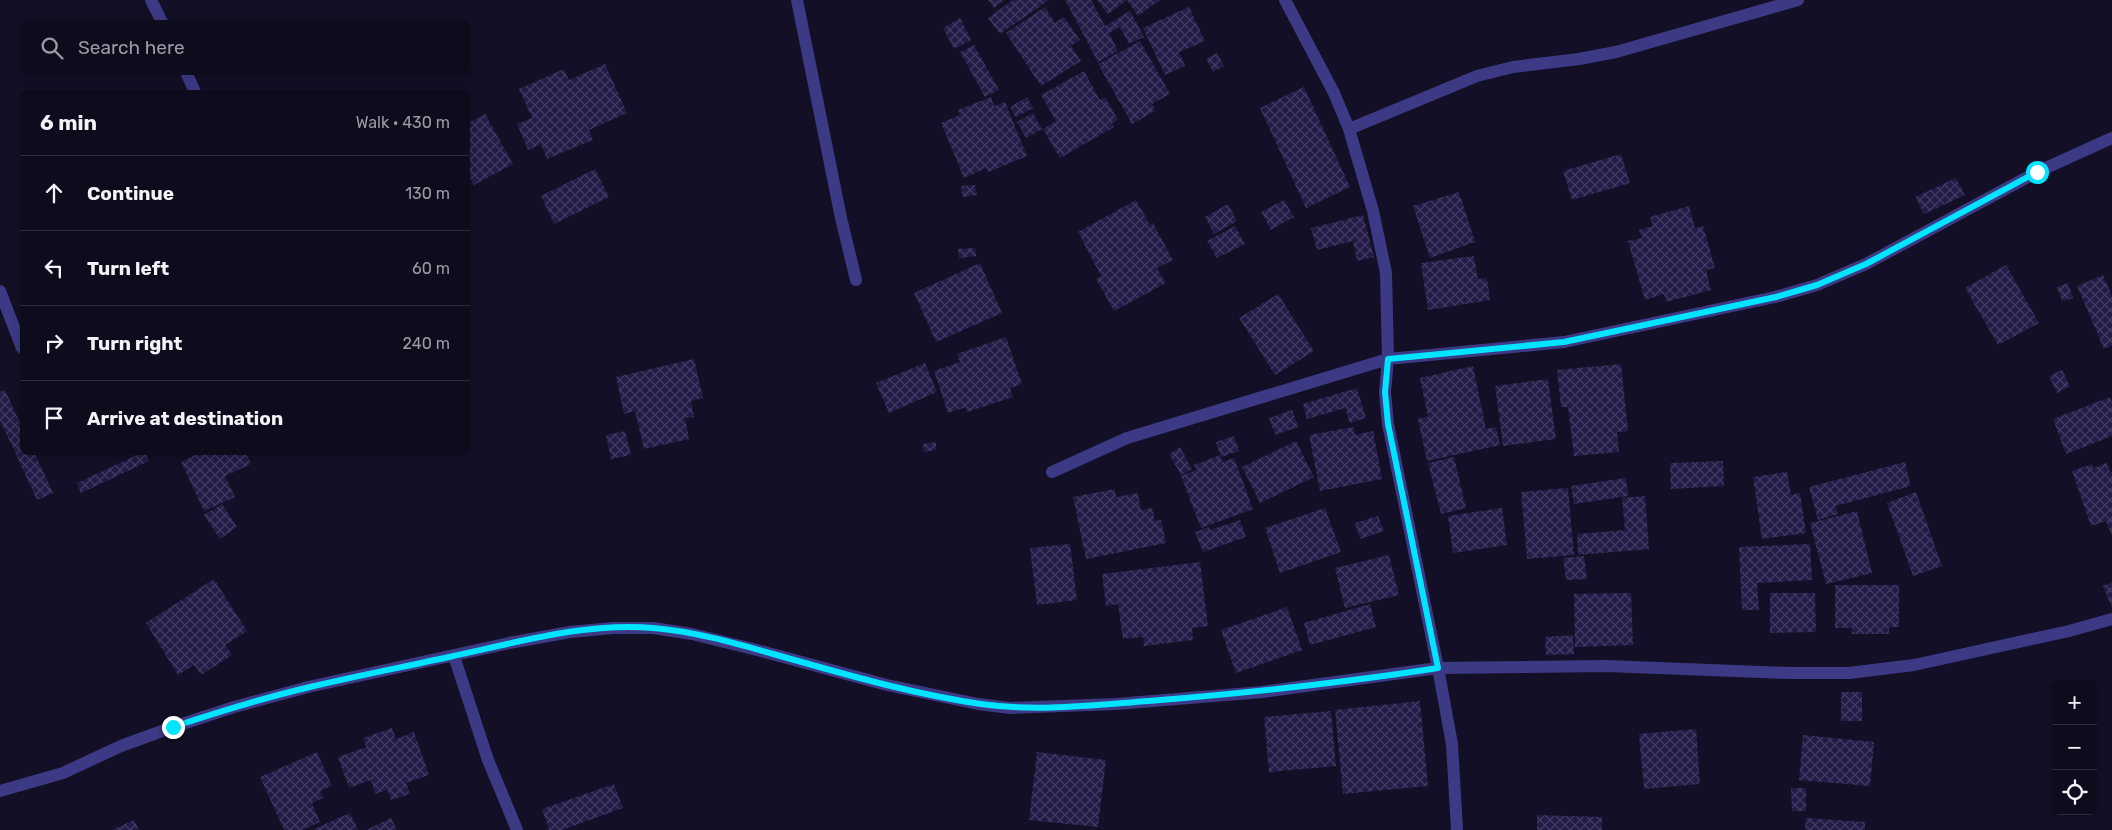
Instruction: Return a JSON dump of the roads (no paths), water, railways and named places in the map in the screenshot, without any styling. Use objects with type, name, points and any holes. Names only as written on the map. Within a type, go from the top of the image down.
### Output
[{"type":"street","points":[[151,0],[161,20]]},
{"type":"street","points":[[797,0],[841,218],[856,280]]},
{"type":"street","points":[[1285,0],[1334,93],[1349,129],[1373,211],[1386,273],[1388,359],[1385,392],[1388,424],[1452,744],[1457,827],[1470,830]]},
{"type":"street","points":[[1349,129],[1477,76],[1513,67],[1579,59],[1616,52],[1798,0]]},
{"type":"street","points":[[187,75],[194,90]]},
{"type":"street","points":[[1052,472],[1127,438],[1388,359],[1564,342],[1776,297],[1817,285],[1866,264],[2037,172],[2112,138]]},
{"type":"street","points":[[0,291],[20,343]]},
{"type":"street","points":[[0,791],[63,773],[121,746],[234,707],[308,687],[509,643],[570,632],[613,628],[653,628],[692,634],[887,685],[978,704],[1010,708],[1116,704],[1262,692],[1438,668],[1607,666],[1788,673],[1849,673],[1914,665],[2068,631],[2112,619]]},
{"type":"street","points":[[454,656],[488,760],[516,830]]}]
